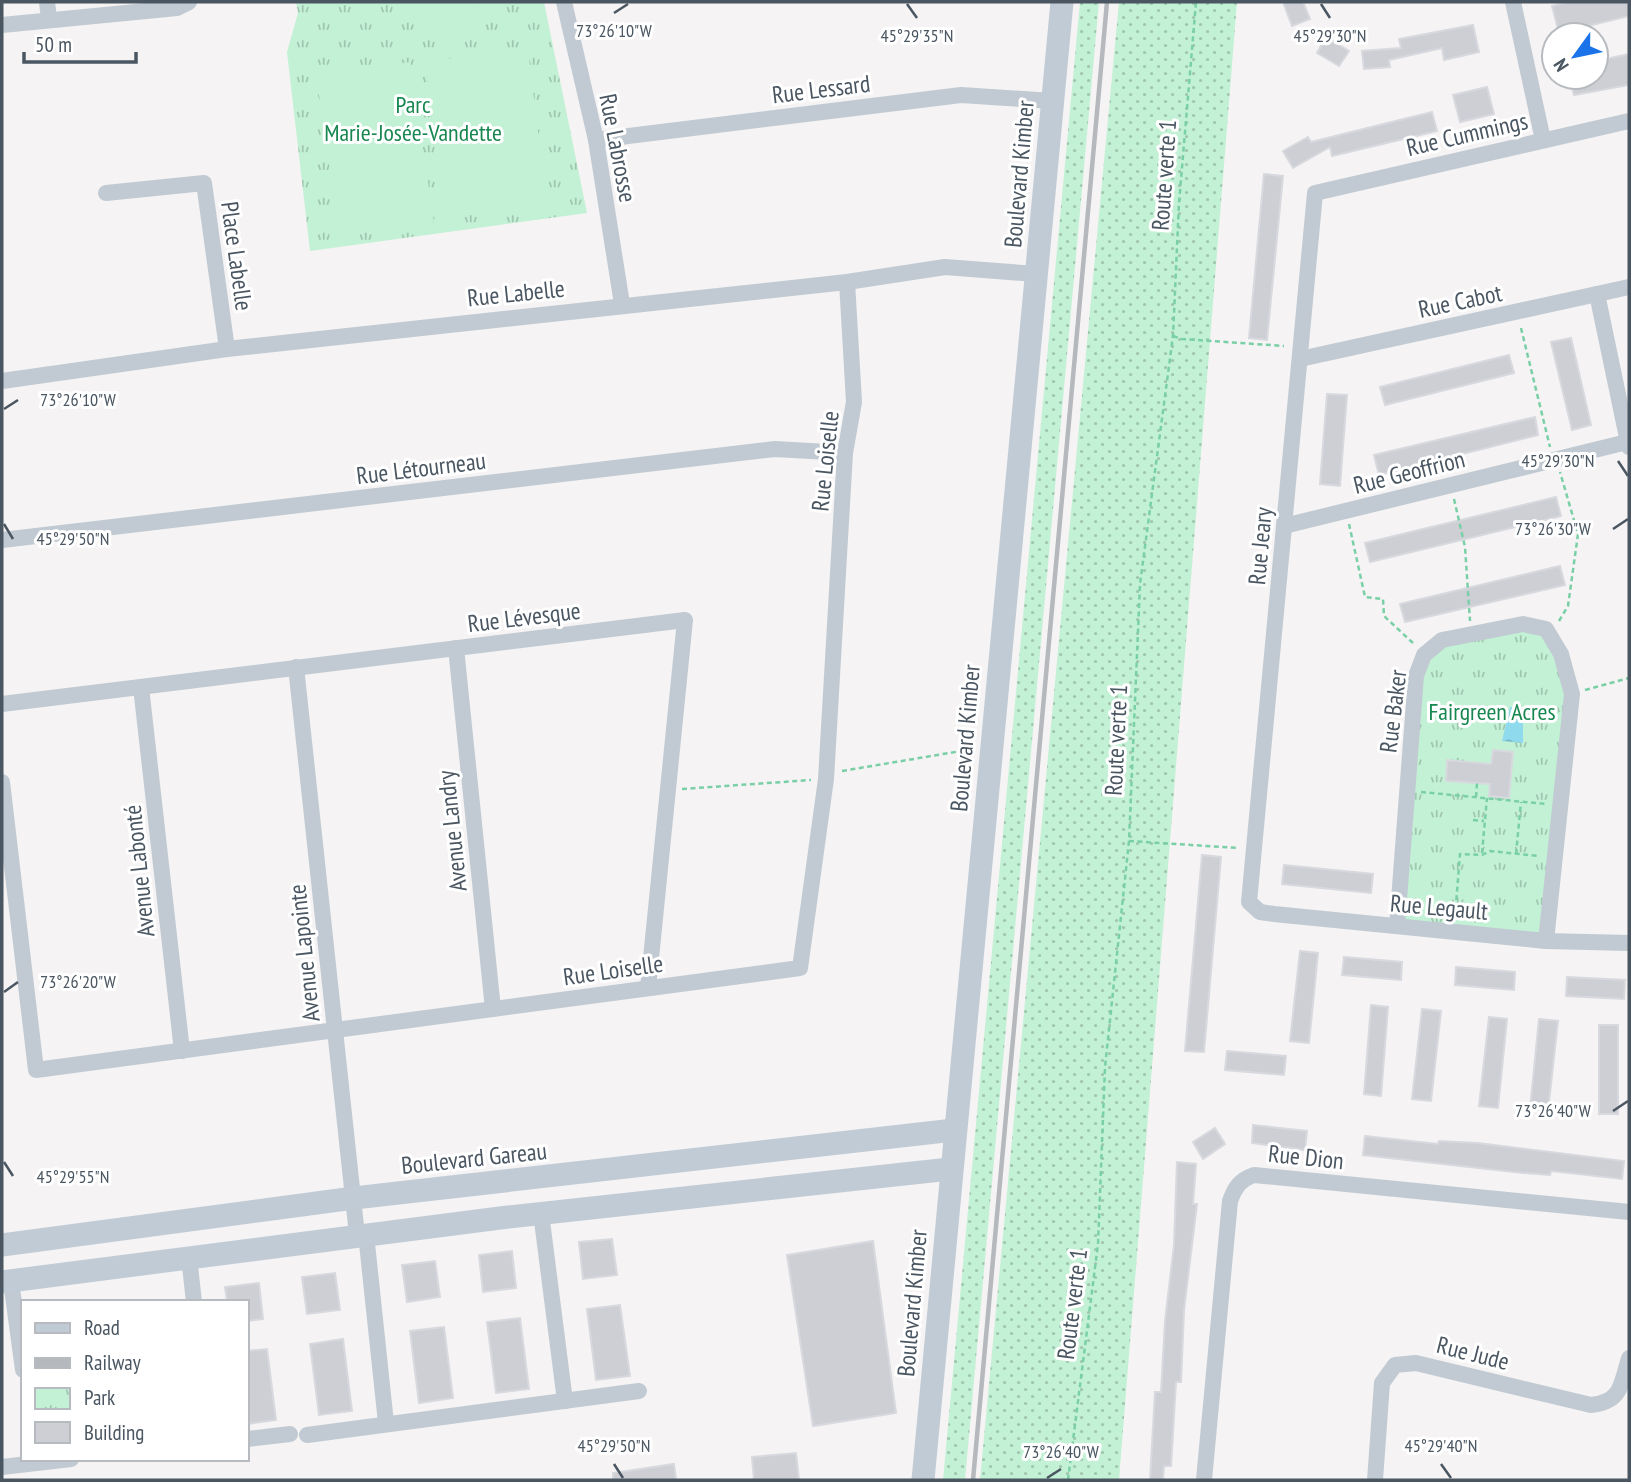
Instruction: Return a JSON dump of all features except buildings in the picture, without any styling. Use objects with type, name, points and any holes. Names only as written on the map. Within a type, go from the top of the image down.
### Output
[{"type":"street","points":[[47,2],[49,19]]},
{"type":"street","points":[[2,25],[177,8],[189,2]]},
{"type":"street","name":"Rue Labrosse","points":[[564,2],[596,140],[622,304]]},
{"type":"street","name":"Boulevard Kimber","points":[[923,1480],[950,1169],[1062,2]]},
{"type":"street","points":[[1513,2],[1543,139]]},
{"type":"street","name":"Rue Lessard","points":[[596,140],[961,95],[1052,101]]},
{"type":"street","name":"Rue Cummings","points":[[1315,193],[1629,121]]},
{"type":"street","name":"Place Labelle","points":[[106,193],[204,183],[228,349]]},
{"type":"street","name":"Rue Jeary","points":[[1249,902],[1315,193]]},
{"type":"street","name":"Rue Labelle","points":[[2,381],[228,349],[622,304],[847,282],[945,267],[1036,274]]},
{"type":"street","name":"Rue Loiselle","points":[[2,782],[36,1070],[800,968],[826,776],[845,453],[854,402],[847,282]]},
{"type":"street","name":"Rue Cabot","points":[[1300,353],[1517,312],[1629,287]]},
{"type":"street","points":[[1597,294],[1628,445]]},
{"type":"street","name":"Rue Geoffrion","points":[[1284,526],[1556,459],[1628,445]]},
{"type":"street","name":"Rue Létourneau","points":[[2,540],[775,449],[845,453]]},
{"type":"street","name":"Rue Lévesque","points":[[2,705],[685,620],[648,988]]},
{"type":"street","name":"Rue Baker","points":[[1397,926],[1416,676],[1424,654],[1442,640],[1523,624],[1546,629],[1550,636]]},
{"type":"street","points":[[1546,941],[1572,694],[1561,654],[1550,636]]},
{"type":"street","name":"Avenue Landry","points":[[456,648],[493,1009]]},
{"type":"street","name":"Avenue Lapointe","points":[[296,667],[354,1198],[362,1234],[386,1423]]},
{"type":"street","name":"Avenue Labonté","points":[[141,687],[181,1051]]},
{"type":"street","name":"Rue Legault","points":[[1249,902],[1260,912],[1546,941],[1629,943]]},
{"type":"street","name":"Boulevard Gareau","points":[[2,1245],[354,1198],[954,1130]]},
{"type":"street","points":[[21,1360],[6,1282],[362,1234],[950,1169]]},
{"type":"street","name":"Rue Dion","points":[[1204,1480],[1230,1201],[1235,1188],[1244,1179],[1254,1175],[1629,1212]]},
{"type":"street","points":[[541,1213],[565,1401]]},
{"type":"street","points":[[189,1257],[194,1300]]},
{"type":"street","name":"Rue Jude","points":[[1375,1480],[1382,1383],[1395,1364],[1416,1363],[1591,1405],[1608,1404],[1618,1393],[1629,1358]]},
{"type":"street","points":[[248,1439],[298,1435],[639,1391]]},
{"type":"street","points":[[2,1467],[35,1461]]},
{"type":"path","name":"Route verte 1","points":[[1068,1480],[1098,1244],[1105,1067],[1129,841],[1140,584],[1173,336],[1179,203],[1196,2]]},
{"type":"path","points":[[1517,312],[1551,452],[1556,459],[1578,534],[1568,606],[1550,636]]},
{"type":"path","points":[[1173,336],[1300,353]]},
{"type":"path","points":[[1451,485],[1465,547],[1472,634]]},
{"type":"path","points":[[1346,511],[1365,597],[1383,599],[1384,616],[1424,654]]},
{"type":"path","points":[[1572,694],[1629,678]]},
{"type":"path","points":[[668,790],[826,776],[990,746]]},
{"type":"path","points":[[1476,797],[1477,783]]},
{"type":"path","points":[[1407,791],[1560,805]]},
{"type":"path","points":[[1482,855],[1487,798]]},
{"type":"path","points":[[1516,854],[1521,802]]},
{"type":"path","points":[[1474,820],[1485,821]]},
{"type":"path","points":[[1129,841],[1255,849]]},
{"type":"path","points":[[1452,931],[1460,854],[1555,857]]},
{"type":"green space","name":"Parc Marie-Josée-Vandette","points":[[296,2],[544,2],[587,213],[310,251],[287,52],[298,13]]},
{"type":"green space","points":[[417,2],[476,2],[479,28],[420,34]]},
{"type":"green space","points":[[1080,2],[1099,2],[965,1480],[943,1480]]},
{"type":"green space","points":[[1119,2],[1237,2],[1119,1480],[980,1480]]},
{"type":"green space","points":[[528,50],[547,204],[442,219],[426,61]]},
{"type":"green space","points":[[410,62],[434,222],[339,232],[316,75]]},
{"type":"green space","name":"Fairgreen Acres","points":[[1546,629],[1572,694],[1546,941],[1397,926],[1416,676],[1442,640]]},
{"type":"water","points":[[1510,707],[1523,708],[1523,743],[1502,741]]},
{"type":"railway","points":[[973,1480],[1107,2]]}]
